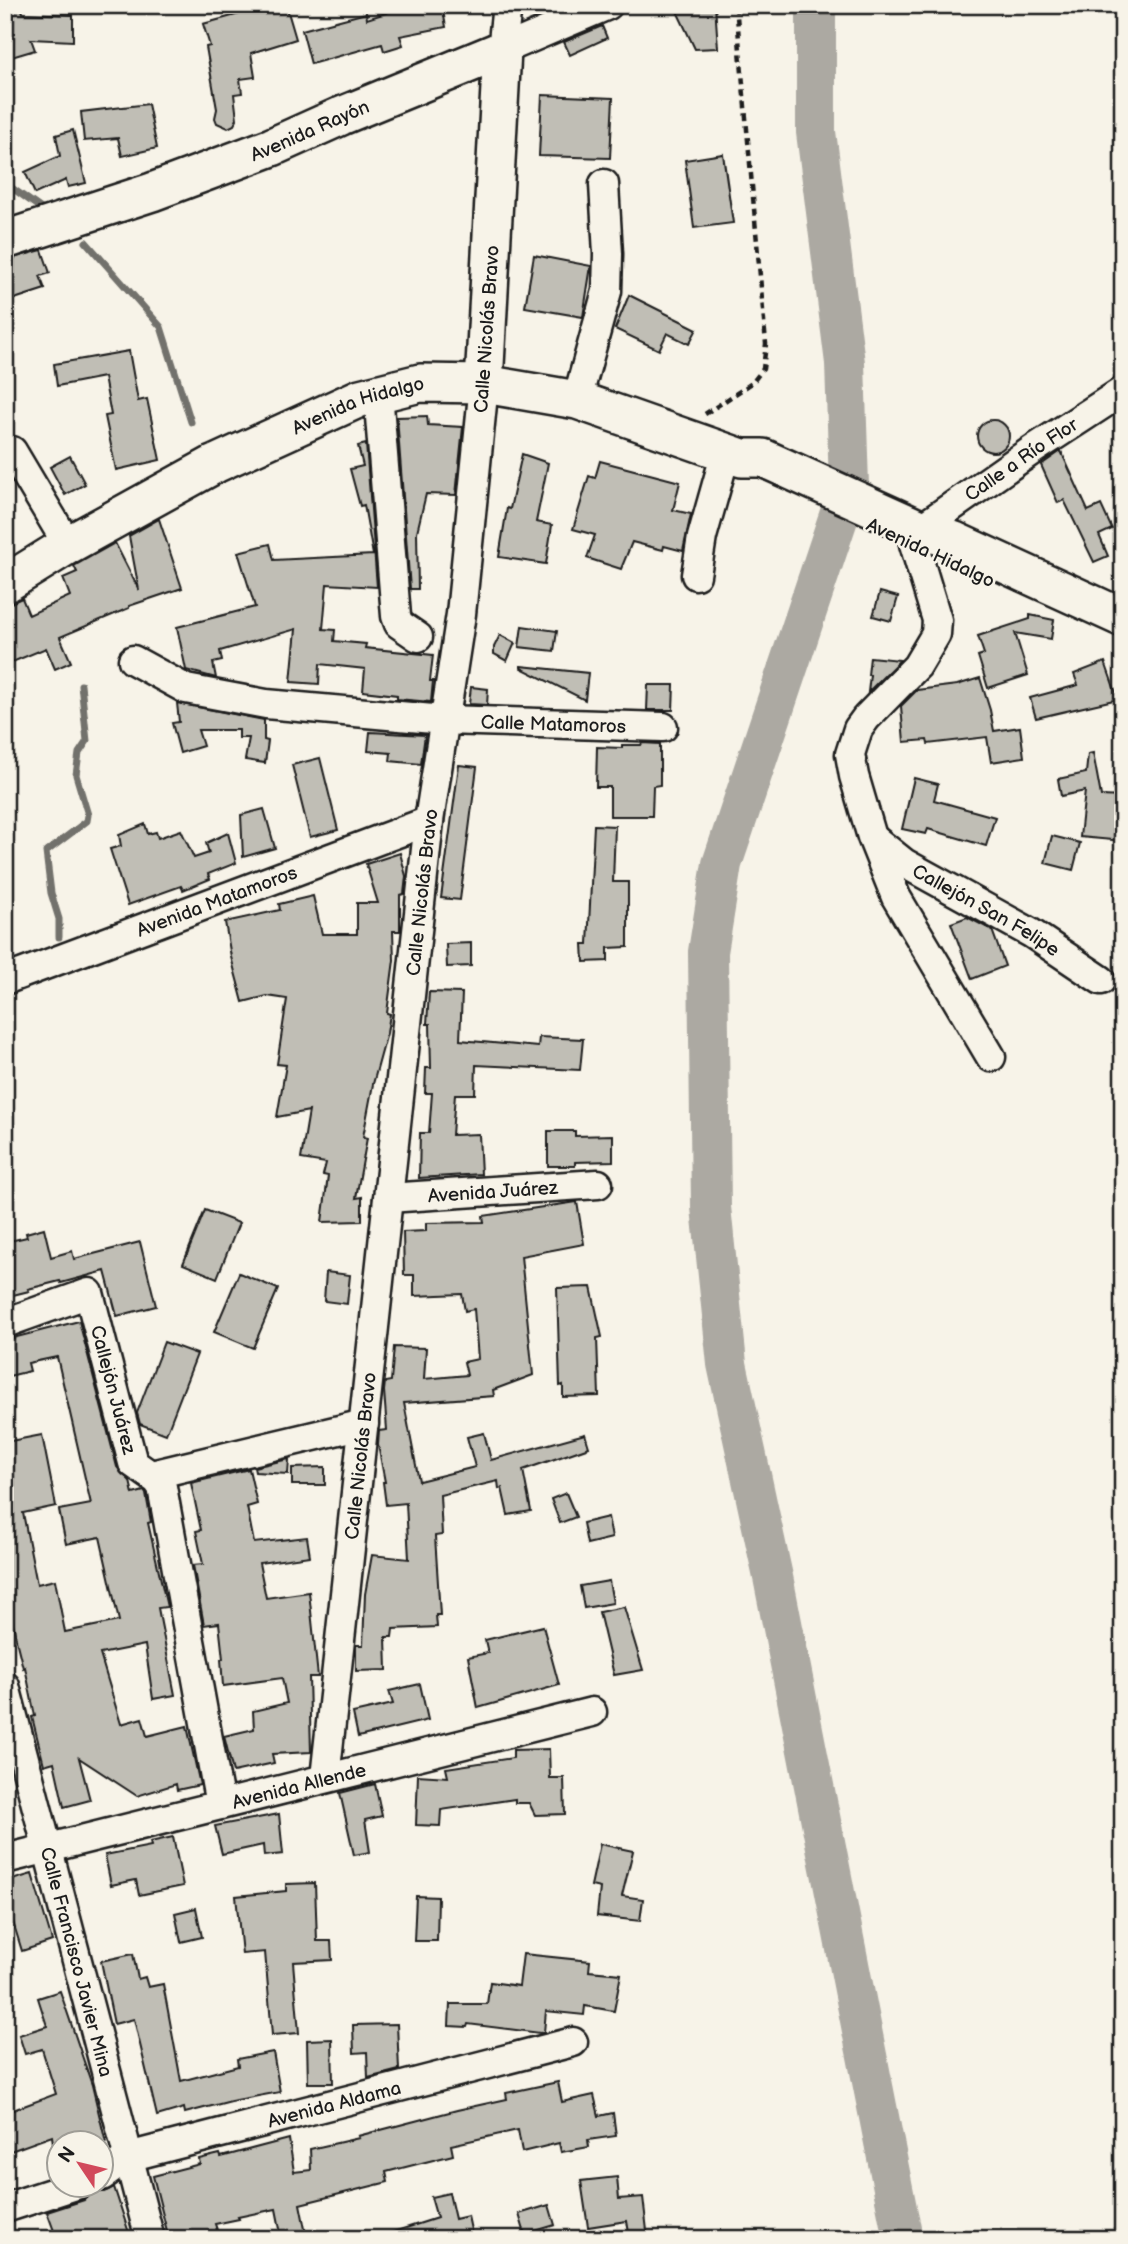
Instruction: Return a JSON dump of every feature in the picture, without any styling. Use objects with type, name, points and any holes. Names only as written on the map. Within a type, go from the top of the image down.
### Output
[{"type":"main road","name":"Avenida Rayón","points":[[5,240],[152,192],[272,147],[502,50]]},
{"type":"main road","name":"Calle Nicolás Bravo","points":[[484,384],[502,50]]},
{"type":"main road","name":"Avenida Hidalgo","points":[[5,584],[68,545],[215,464],[288,429],[378,392],[420,383],[484,384],[577,400],[747,460],[903,529],[1123,642]]},
{"type":"main road","name":"Avenida Hidalgo","points":[[903,529],[956,541],[1123,618]]},
{"type":"street","name":"Calle Nicolás Bravo","points":[[502,50],[506,5]]},
{"type":"street","name":"Avenida Rayón","points":[[502,50],[608,5]]},
{"type":"street","points":[[577,400],[607,291],[604,184]]},
{"type":"street","name":"Calle Nicolás Bravo","points":[[325,1778],[429,821],[461,614],[484,384]]},
{"type":"street","name":"Calle a Río Flor","points":[[903,529],[1123,391]]},
{"type":"street","points":[[378,392],[396,616],[399,624],[418,637]]},
{"type":"street","points":[[12,451],[68,545]]},
{"type":"street","points":[[696,575],[702,537],[747,460]]},
{"type":"street","points":[[903,529],[937,620],[936,634],[917,666],[858,729],[850,754],[853,776],[872,837],[896,897],[991,1057]]},
{"type":"street","name":"Calle Matamoros","points":[[133,660],[186,690],[265,704],[444,720],[663,727]]},
{"type":"street","name":"Avenida Matamoros","points":[[5,980],[429,821]]},
{"type":"street","name":"Callejón San Felipe","points":[[872,837],[904,863],[1031,933],[1101,980]]},
{"type":"street","name":"Avenida Juárez","points":[[388,1198],[598,1184]]},
{"type":"street","name":"Callejón Juárez","points":[[5,1323],[89,1293],[133,1463],[151,1475],[363,1424]]},
{"type":"street","points":[[151,1475],[162,1487],[219,1805]]},
{"type":"street","name":"Calle Francisco Javier Mina","points":[[5,1686],[150,2239]]},
{"type":"street","name":"Avenida Allende","points":[[5,1859],[592,1712]]},
{"type":"street","name":"Avenida Aldama","points":[[116,2166],[128,2157],[573,2042]]},
{"type":"street","points":[[5,2208],[46,2195]]},
{"type":"path","points":[[672,434],[752,383],[763,369],[765,356],[736,5]]},
{"type":"building","points":[[5,5],[21,5],[23,13],[73,15],[73,41],[31,39],[35,50],[5,59]]},
{"type":"building","points":[[240,5],[286,5],[296,39],[251,53],[255,77],[240,79],[242,93],[234,94],[237,119],[234,125],[228,128],[217,123],[215,118],[217,109],[206,47],[210,46],[203,24],[243,13]]},
{"type":"building","points":[[411,5],[442,5],[446,27],[400,36],[403,45],[384,51],[382,44],[311,64],[302,30],[366,13],[367,19]]},
{"type":"building","points":[[674,5],[715,5],[718,48],[695,49]]},
{"type":"building","points":[[602,26],[607,38],[570,55],[564,42]]},
{"type":"building","points":[[542,95],[613,98],[610,158],[539,156]]},
{"type":"building","points":[[148,104],[157,148],[122,156],[118,138],[84,141],[81,112]]},
{"type":"building","points":[[73,130],[86,183],[68,187],[66,180],[35,194],[25,172],[60,156],[56,135]]},
{"type":"building","points":[[723,154],[733,223],[694,228],[685,160]]},
{"type":"building","points":[[42,250],[50,273],[40,276],[45,289],[5,302],[5,260]]},
{"type":"building","points":[[534,255],[591,266],[583,317],[525,307]]},
{"type":"building","points":[[629,295],[697,329],[689,344],[667,333],[659,350],[615,329]]},
{"type":"building","points":[[129,351],[138,401],[147,399],[160,460],[116,470],[105,416],[111,415],[104,377],[57,386],[54,364]]},
{"type":"building","points":[[427,416],[428,425],[463,427],[456,495],[426,494],[417,532],[418,589],[410,589],[397,417]]},
{"type":"building","points":[[993,420],[1005,424],[1009,436],[1005,448],[993,452],[981,448],[977,436],[981,424]]},
{"type":"building","points":[[366,444],[377,587],[327,584],[323,629],[335,630],[334,641],[366,644],[365,648],[433,655],[431,702],[397,699],[397,695],[363,691],[365,669],[320,664],[319,684],[291,682],[296,629],[220,651],[222,661],[213,663],[216,678],[186,670],[177,627],[255,607],[238,552],[270,544],[274,560],[373,555],[364,505],[360,506],[350,469],[363,466],[358,446]]},
{"type":"building","points":[[1061,451],[1088,511],[1101,505],[1112,529],[1099,535],[1108,556],[1094,562],[1064,500],[1058,503],[1041,465]]},
{"type":"building","points":[[522,454],[548,463],[536,522],[552,525],[546,564],[499,557],[507,508],[510,509]]},
{"type":"building","points":[[70,456],[85,484],[65,495],[50,467]]},
{"type":"building","points":[[600,461],[680,482],[673,510],[691,514],[683,551],[664,546],[663,550],[632,542],[621,569],[587,558],[595,535],[573,529],[589,476],[595,478]]},
{"type":"building","points":[[159,519],[182,588],[129,606],[60,637],[71,662],[55,669],[46,648],[10,663],[5,652],[5,605],[22,598],[29,615],[70,596],[63,578],[77,572],[74,566],[115,543],[139,590],[129,536]]},
{"type":"building","points":[[880,592],[898,597],[891,621],[873,616]]},
{"type":"building","points":[[1030,615],[1054,620],[1051,639],[1015,633],[1028,675],[988,688],[978,656],[984,654],[978,636],[1030,619]]},
{"type":"building","points":[[522,626],[557,631],[554,651],[519,647]]},
{"type":"building","points":[[500,635],[515,643],[507,661],[494,654],[494,647]]},
{"type":"building","points":[[870,657],[900,660],[868,692],[870,675]]},
{"type":"building","points":[[1105,662],[1118,699],[1036,718],[1030,698],[1078,685],[1074,674]]},
{"type":"building","points":[[521,668],[588,673],[585,700]]},
{"type":"building","points":[[980,678],[994,731],[1020,727],[1024,757],[991,762],[987,737],[928,744],[927,740],[904,742],[901,706],[917,690],[957,685]]},
{"type":"building","points":[[648,685],[674,685],[673,710],[647,710]]},
{"type":"building","points":[[471,687],[488,689],[487,705],[469,704]]},
{"type":"building","points":[[177,703],[264,720],[264,740],[268,741],[265,763],[245,760],[249,738],[239,738],[239,730],[198,730],[203,746],[180,753],[172,723],[179,722]]},
{"type":"building","points":[[370,732],[425,735],[421,764],[390,761],[391,753],[368,751]]},
{"type":"building","points":[[660,744],[660,785],[653,786],[652,816],[610,816],[610,787],[596,787],[597,747],[622,748],[622,745]]},
{"type":"building","points":[[1093,753],[1101,796],[1123,797],[1123,841],[1080,837],[1085,791],[1061,796],[1058,779],[1086,773],[1088,754]]},
{"type":"building","points":[[320,758],[338,830],[310,837],[292,765]]},
{"type":"building","points":[[459,765],[477,767],[460,900],[441,898]]},
{"type":"building","points":[[914,778],[938,784],[934,800],[995,817],[986,846],[928,829],[926,834],[902,829]]},
{"type":"building","points":[[264,809],[275,848],[243,857],[241,815]]},
{"type":"building","points":[[145,824],[148,834],[156,832],[158,838],[181,830],[194,858],[209,853],[206,843],[228,833],[236,863],[208,874],[210,879],[183,890],[181,886],[128,905],[110,849],[121,846],[119,835]]},
{"type":"building","points":[[594,825],[615,826],[613,882],[628,882],[628,947],[608,948],[608,961],[584,962],[583,944],[588,944]]},
{"type":"building","points":[[1052,836],[1080,843],[1073,870],[1045,863]]},
{"type":"building","points":[[400,853],[406,876],[404,894],[400,895],[400,931],[393,931],[394,960],[387,1013],[390,1014],[363,1137],[367,1138],[356,1198],[362,1197],[362,1221],[322,1222],[328,1176],[323,1175],[326,1163],[301,1159],[309,1111],[277,1117],[286,1065],[277,1064],[287,999],[267,996],[243,1002],[225,922],[280,910],[279,904],[313,896],[322,934],[357,934],[357,903],[378,903],[366,864]]},
{"type":"building","points":[[967,917],[992,930],[1005,966],[972,979],[951,923]]},
{"type":"building","points":[[471,943],[471,966],[447,967],[446,944]]},
{"type":"building","points":[[429,992],[462,993],[460,1040],[538,1047],[539,1037],[583,1039],[580,1070],[476,1065],[475,1094],[455,1094],[452,1135],[479,1134],[481,1174],[419,1178],[420,1133],[429,1133],[432,1093],[425,1093],[426,1068],[431,1068],[430,1024],[427,1024]]},
{"type":"building","points":[[548,1131],[575,1131],[575,1136],[613,1135],[613,1161],[548,1166]]},
{"type":"building","points":[[577,1202],[584,1244],[521,1256],[533,1375],[493,1390],[494,1396],[404,1403],[419,1481],[475,1467],[467,1437],[484,1433],[491,1460],[585,1434],[589,1447],[523,1470],[531,1511],[508,1515],[498,1481],[440,1495],[442,1535],[435,1536],[440,1615],[436,1615],[437,1627],[393,1629],[392,1637],[386,1637],[387,1670],[356,1671],[356,1645],[363,1645],[365,1594],[372,1555],[409,1559],[406,1503],[386,1505],[378,1445],[379,1431],[387,1430],[384,1391],[385,1382],[391,1381],[394,1347],[426,1348],[424,1379],[467,1375],[464,1362],[478,1359],[474,1309],[465,1311],[462,1294],[414,1296],[414,1275],[404,1275],[403,1232],[426,1231],[426,1223],[484,1222],[483,1216]]},
{"type":"building","points":[[205,1210],[239,1223],[217,1278],[183,1264]]},
{"type":"building","points":[[44,1228],[51,1257],[72,1251],[74,1259],[140,1242],[156,1306],[117,1316],[105,1271],[5,1297],[5,1242],[27,1237],[26,1233]]},
{"type":"building","points":[[326,1272],[350,1275],[347,1304],[324,1301]]},
{"type":"building","points":[[239,1273],[278,1289],[253,1348],[214,1332]]},
{"type":"building","points":[[591,1287],[602,1337],[597,1338],[599,1396],[563,1397],[563,1385],[560,1386],[557,1288]]},
{"type":"building","points":[[79,1321],[117,1467],[130,1481],[133,1494],[144,1491],[146,1494],[151,1522],[148,1523],[167,1607],[158,1608],[175,1695],[153,1699],[145,1645],[100,1654],[121,1724],[142,1718],[147,1736],[187,1726],[200,1785],[177,1790],[176,1784],[137,1796],[79,1758],[90,1800],[64,1807],[54,1762],[44,1765],[5,1582],[5,1442],[42,1435],[56,1506],[23,1513],[37,1584],[55,1580],[65,1632],[119,1621],[100,1537],[66,1544],[59,1510],[91,1504],[57,1357],[28,1363],[30,1371],[5,1377],[5,1340]]},
{"type":"building","points":[[164,1342],[197,1354],[166,1434],[140,1424],[137,1413]]},
{"type":"building","points":[[289,1459],[288,1474],[255,1472],[254,1467]]},
{"type":"building","points":[[325,1467],[325,1485],[292,1485],[292,1468]]},
{"type":"building","points":[[249,1469],[257,1504],[247,1507],[254,1543],[307,1537],[310,1556],[259,1563],[266,1598],[309,1592],[318,1677],[309,1677],[311,1752],[272,1754],[274,1763],[233,1772],[224,1736],[254,1729],[253,1711],[287,1703],[282,1678],[223,1686],[219,1623],[204,1625],[193,1565],[203,1564],[196,1531],[201,1530],[191,1483]]},
{"type":"building","points":[[566,1493],[576,1517],[560,1523],[551,1499]]},
{"type":"building","points":[[608,1517],[612,1538],[587,1544],[583,1523]]},
{"type":"building","points":[[609,1581],[613,1603],[584,1608],[580,1586]]},
{"type":"building","points":[[624,1607],[643,1670],[614,1675],[599,1612]]},
{"type":"building","points":[[543,1626],[559,1685],[478,1708],[468,1657],[488,1653],[485,1640]]},
{"type":"building","points":[[420,1684],[428,1720],[358,1737],[353,1713],[393,1704],[389,1691]]},
{"type":"building","points":[[549,1749],[550,1778],[564,1778],[565,1814],[535,1815],[529,1803],[515,1803],[515,1799],[441,1810],[440,1826],[416,1825],[418,1775],[448,1777],[446,1768],[513,1758],[513,1750]]},
{"type":"building","points":[[375,1784],[382,1816],[365,1820],[370,1852],[354,1855],[340,1793]]},
{"type":"building","points":[[279,1814],[283,1854],[264,1856],[263,1845],[222,1854],[215,1826]]},
{"type":"building","points":[[173,1837],[183,1886],[139,1895],[136,1880],[111,1885],[105,1855],[151,1846],[150,1842]]},
{"type":"building","points":[[600,1844],[633,1851],[622,1896],[643,1899],[640,1921],[597,1916],[600,1888],[591,1886]]},
{"type":"building","points":[[32,1874],[52,1941],[22,1951],[5,1896],[5,1882]]},
{"type":"building","points":[[315,1883],[317,1941],[331,1941],[332,1960],[293,1962],[299,2033],[272,2035],[265,1952],[242,1954],[236,1896],[286,1891],[286,1884]]},
{"type":"building","points":[[416,1896],[438,1897],[437,1941],[414,1941]]},
{"type":"building","points":[[196,1908],[202,1937],[181,1942],[175,1913]]},
{"type":"building","points":[[133,1954],[138,1979],[145,1977],[148,1987],[163,1984],[181,2081],[238,2066],[237,2059],[273,2052],[280,2092],[185,2113],[184,2108],[157,2116],[134,2019],[114,2024],[101,1961]]},
{"type":"building","points":[[523,1954],[590,1961],[589,1971],[621,1974],[614,2011],[585,2006],[584,2015],[546,2011],[544,2032],[540,2033],[468,2024],[467,2027],[449,2026],[450,2004],[487,2004],[490,1982],[519,1986]]},
{"type":"building","points":[[60,1991],[92,2085],[102,2128],[46,2128],[46,2138],[5,2153],[5,2113],[56,2094],[42,2049],[25,2054],[19,2035],[47,2026],[38,1998]]},
{"type":"building","points":[[397,2024],[399,2070],[368,2078],[367,2052],[354,2053],[353,2025]]},
{"type":"building","points":[[332,2039],[333,2083],[308,2083],[307,2040]]},
{"type":"building","points":[[558,2082],[562,2102],[594,2095],[599,2116],[613,2113],[616,2136],[588,2140],[589,2147],[561,2152],[559,2143],[522,2152],[518,2130],[451,2145],[453,2155],[386,2172],[388,2182],[300,2204],[307,2239],[282,2239],[276,2209],[215,2224],[220,2239],[169,2239],[153,2176],[200,2164],[199,2159],[220,2154],[221,2157],[289,2139],[294,2172],[311,2170],[310,2149],[507,2099],[506,2093]]},
{"type":"building","points":[[617,2177],[619,2199],[643,2197],[648,2239],[630,2239],[627,2221],[588,2227],[581,2181]]},
{"type":"building","points":[[116,2193],[131,2239],[57,2239],[47,2212],[84,2200],[116,2198]]},
{"type":"building","points":[[449,2193],[455,2219],[468,2216],[473,2239],[385,2239],[384,2235],[437,2218],[431,2197]]},
{"type":"building","points":[[549,2205],[555,2225],[525,2234],[519,2214]]},
{"type":"waterway","points":[[816,5],[816,132],[845,363],[849,486],[722,864],[708,952],[711,1207],[727,1364],[773,1577],[903,2239]]},
{"type":"waterway","points":[[5,183],[43,210]]},
{"type":"waterway","points":[[86,242],[161,327],[191,422]]},
{"type":"waterway","points":[[59,937],[59,919],[51,893],[46,852],[87,821],[88,815],[76,775],[79,753],[87,741],[81,685]]}]
